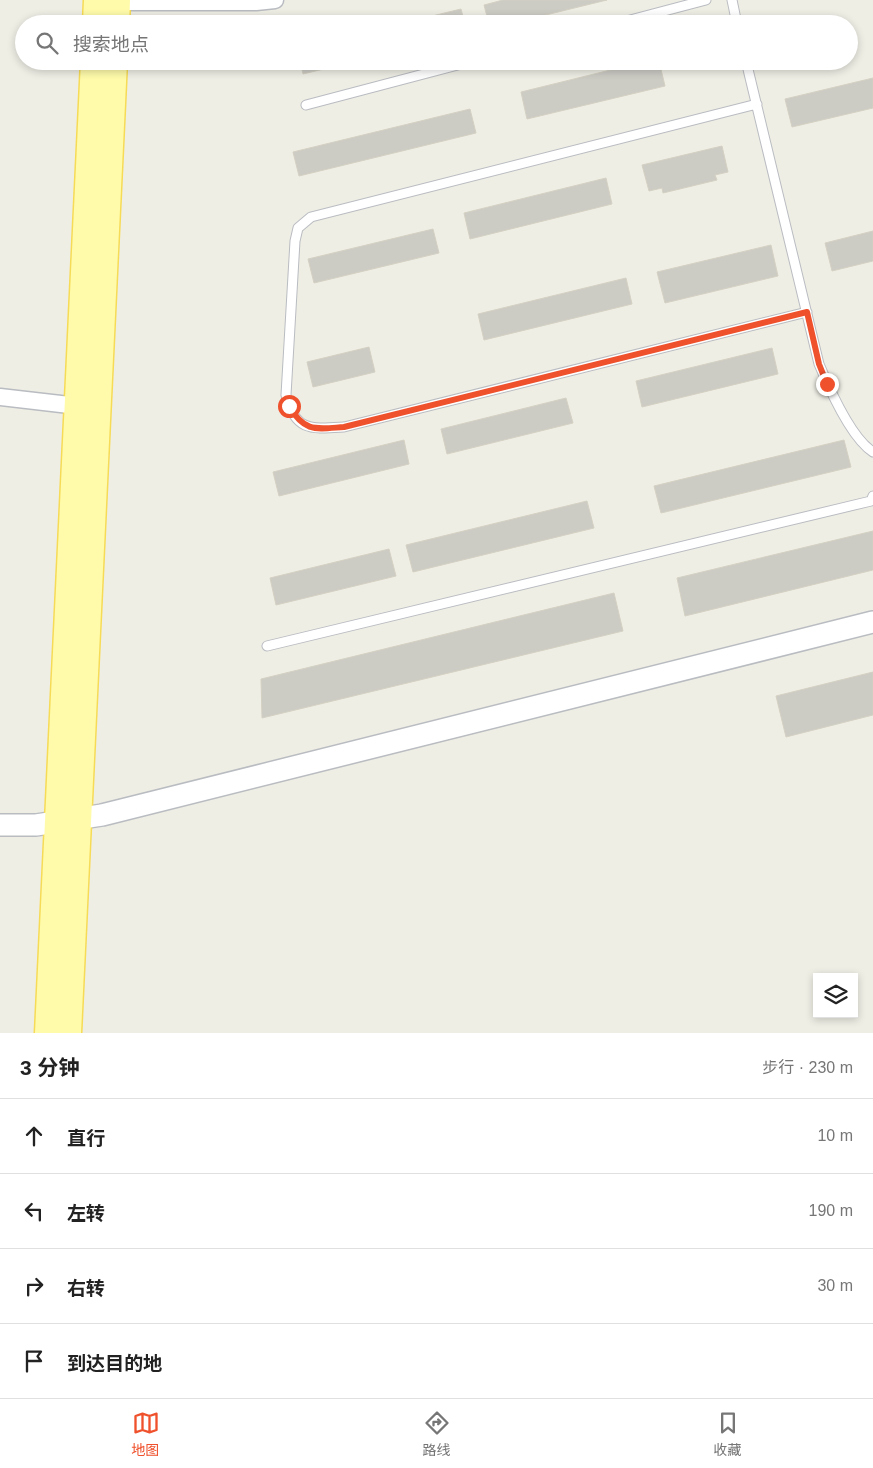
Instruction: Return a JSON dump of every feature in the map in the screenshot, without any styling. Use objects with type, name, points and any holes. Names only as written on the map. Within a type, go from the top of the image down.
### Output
[{"type":"main road","points":[[68,1033],[68,820],[78,406],[94,70]]},
{"type":"main road","points":[[48,1033],[68,820],[113,70]]},
{"type":"street","points":[[112,6],[275,0]]},
{"type":"street","points":[[0,397],[78,406]]},
{"type":"street","points":[[0,825],[36,825],[121,810],[873,622]]},
{"type":"lane","points":[[650,15],[706,0]]},
{"type":"lane","points":[[732,0],[735,15]]},
{"type":"lane","points":[[306,105],[439,70]]},
{"type":"lane","points":[[748,70],[819,364],[834,400],[862,442],[873,452]]},
{"type":"lane","points":[[757,104],[311,217],[298,228],[295,242],[286,395],[289,406],[296,417],[306,426],[316,429],[344,427],[807,312]]},
{"type":"lane","points":[[267,646],[871,501],[873,496]]},
{"type":"building","points":[[503,0],[607,0],[546,15],[487,15],[484,5]]},
{"type":"building","points":[[461,9],[463,15],[436,15]]},
{"type":"building","points":[[302,70],[320,70],[303,74]]},
{"type":"building","points":[[610,70],[661,70],[665,86],[527,119],[521,92]]},
{"type":"building","points":[[873,78],[873,108],[792,127],[785,99]]},
{"type":"building","points":[[470,109],[476,133],[299,176],[293,152]]},
{"type":"building","points":[[722,146],[728,172],[715,175],[717,180],[663,193],[662,188],[649,191],[642,165]]},
{"type":"building","points":[[606,178],[612,204],[470,239],[464,213]]},
{"type":"building","points":[[433,229],[439,253],[314,283],[308,259]]},
{"type":"building","points":[[873,231],[873,261],[832,271],[825,243]]},
{"type":"building","points":[[771,245],[778,276],[665,303],[657,272]]},
{"type":"building","points":[[626,278],[632,304],[484,340],[478,314]]},
{"type":"building","points":[[369,347],[375,372],[313,387],[307,362]]},
{"type":"building","points":[[772,348],[778,374],[642,407],[636,381]]},
{"type":"building","points":[[566,398],[573,423],[447,454],[441,429]]},
{"type":"building","points":[[404,440],[409,464],[279,496],[273,472]]},
{"type":"building","points":[[844,440],[851,467],[661,513],[654,486]]},
{"type":"building","points":[[587,501],[594,528],[413,572],[406,545]]},
{"type":"building","points":[[873,531],[873,570],[685,616],[677,578]]},
{"type":"building","points":[[389,549],[396,576],[276,605],[270,578]]},
{"type":"building","points":[[614,593],[623,631],[262,718],[261,679]]},
{"type":"building","points":[[873,672],[873,715],[786,737],[776,696]]},
{"type":"route","points":[[289,406],[296,417],[306,426],[316,429],[344,427],[807,312],[819,364],[827,384]]}]
